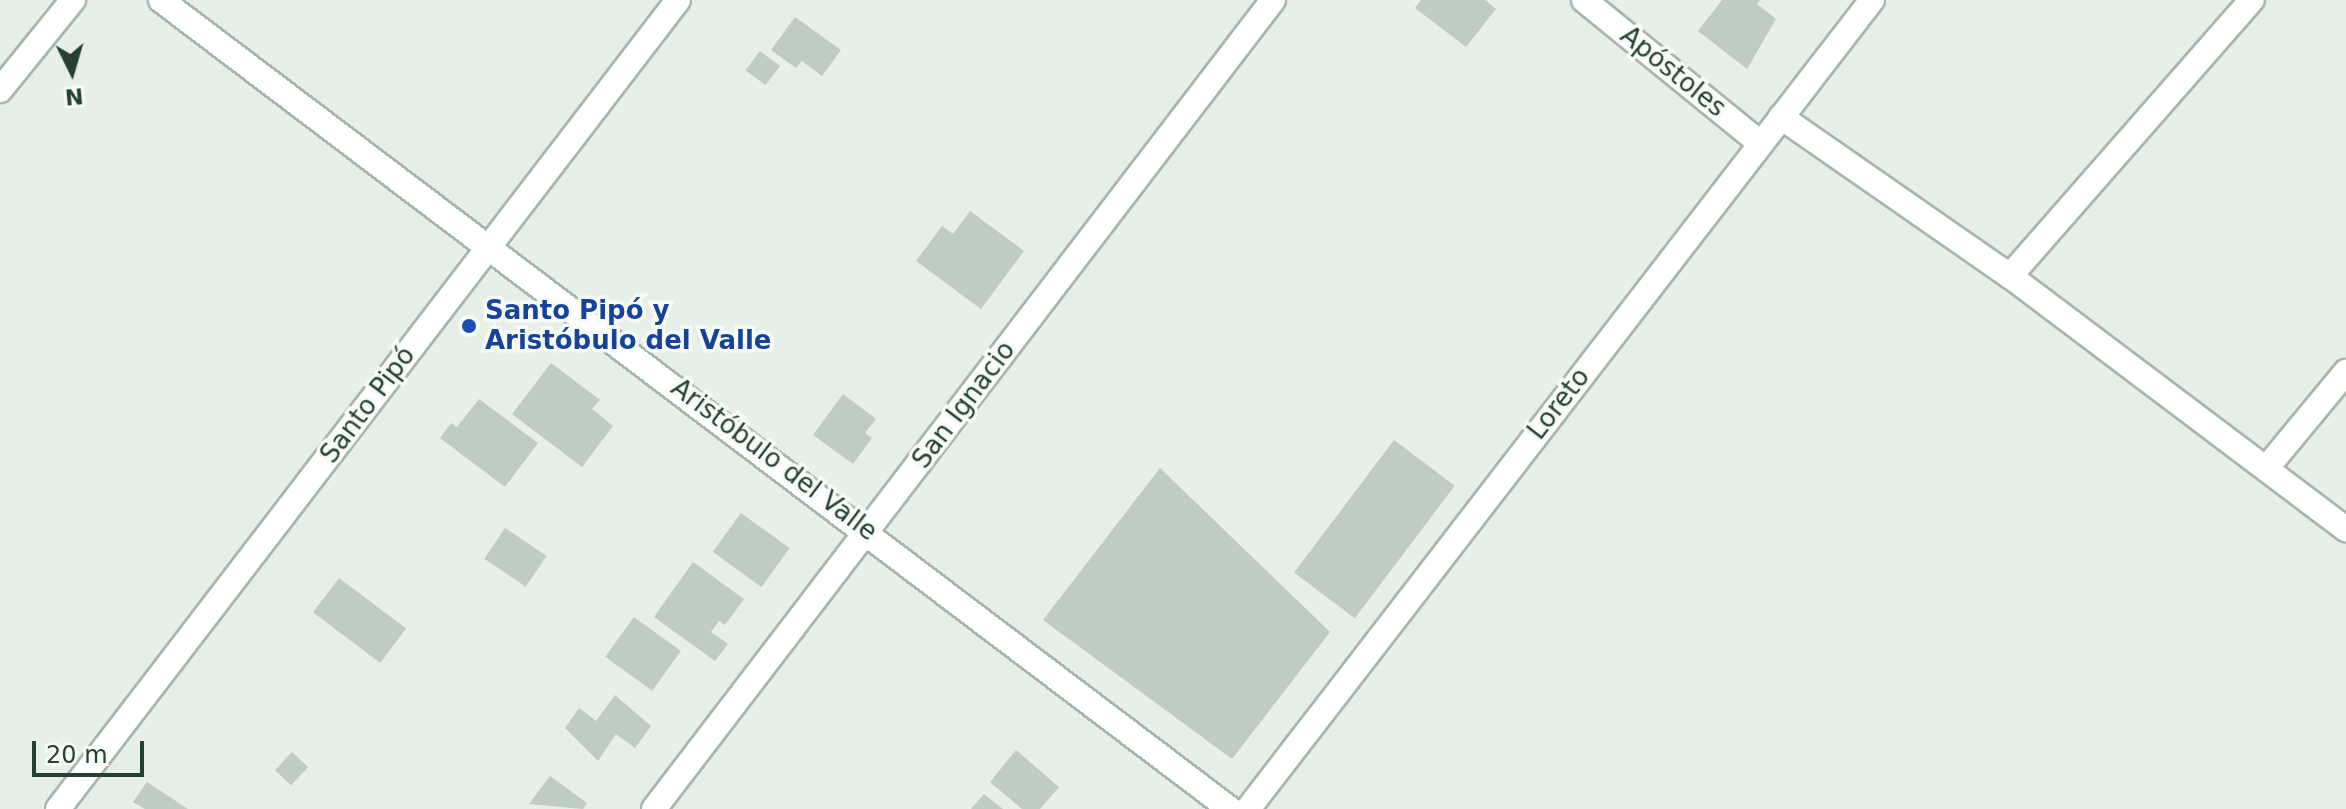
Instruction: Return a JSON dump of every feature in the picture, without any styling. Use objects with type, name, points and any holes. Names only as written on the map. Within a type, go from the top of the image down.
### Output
[{"type":"street","points":[[0,90],[73,0]]},
{"type":"street","name":"Aristóbulo del Valle","points":[[161,0],[490,245],[1230,809]]},
{"type":"street","name":"Santo Pipó","points":[[58,809],[678,0]]},
{"type":"street","name":"San Ignacio","points":[[654,809],[1273,0]]},
{"type":"street","name":"Apóstoles","points":[[1584,0],[1761,144]]},
{"type":"street","name":"Loreto","points":[[1248,809],[1872,0]]},
{"type":"street","points":[[2010,276],[2252,0]]},
{"type":"street","points":[[1781,117],[2010,276],[2269,465],[2346,529]]},
{"type":"street","points":[[2269,465],[2346,372]]},
{"type":"building","points":[[1421,0],[1485,0],[1496,9],[1466,47],[1415,8]]},
{"type":"building","points":[[1722,0],[1760,0],[1757,4],[1776,19],[1747,69],[1698,31]]},
{"type":"building","points":[[795,17],[841,50],[822,76],[802,61],[796,68],[771,50]]},
{"type":"building","points":[[760,51],[780,66],[766,85],[746,70]]},
{"type":"building","points":[[970,211],[1024,251],[981,309],[916,261],[942,226],[953,234]]},
{"type":"building","points":[[551,363],[600,400],[592,409],[613,426],[582,467],[512,414]]},
{"type":"building","points":[[843,394],[876,419],[865,433],[872,438],[853,464],[813,435]]},
{"type":"building","points":[[479,399],[538,443],[505,487],[440,438],[451,423],[457,427]]},
{"type":"building","points":[[1394,440],[1455,486],[1355,618],[1294,573]]},
{"type":"building","points":[[1160,468],[1330,632],[1232,759],[1043,620]]},
{"type":"building","points":[[741,513],[790,548],[761,587],[713,552]]},
{"type":"building","points":[[505,528],[546,556],[526,587],[484,559]]},
{"type":"building","points":[[693,562],[744,599],[725,625],[719,621],[711,632],[728,644],[715,661],[654,617]]},
{"type":"building","points":[[339,578],[406,629],[380,663],[313,612]]},
{"type":"building","points":[[634,617],[681,651],[652,691],[605,657]]},
{"type":"building","points":[[615,695],[651,726],[635,748],[616,734],[598,761],[565,728],[579,708],[596,721]]},
{"type":"building","points":[[1016,750],[1059,787],[1040,809],[1022,809],[990,782]]},
{"type":"building","points":[[292,752],[308,767],[291,785],[275,770]]},
{"type":"building","points":[[550,776],[587,803],[583,809],[529,804]]},
{"type":"building","points":[[147,782],[188,809],[145,809],[133,802]]},
{"type":"building","points":[[984,794],[1003,809],[971,809]]},
{"type":"place","name":"Santo Pipó y Aristóbulo del Valle","points":[[469,326]]}]
